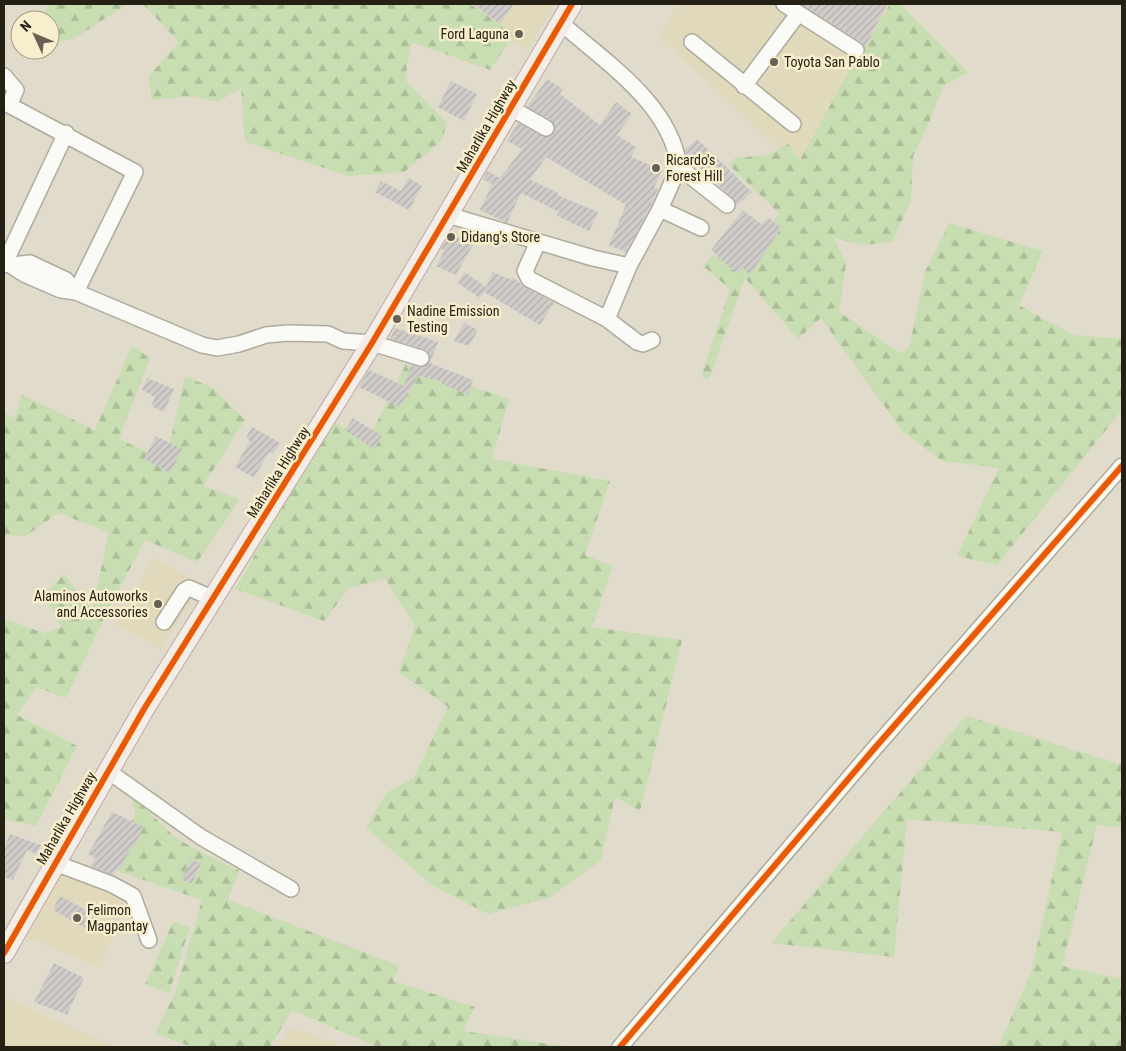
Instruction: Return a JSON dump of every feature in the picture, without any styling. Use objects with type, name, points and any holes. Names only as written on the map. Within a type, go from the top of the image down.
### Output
[{"type":"main road","name":"Maharlika Highway","points":[[4,953],[108,771],[372,343],[571,4]]},
{"type":"street","points":[[784,4],[856,50]]},
{"type":"street","points":[[744,86],[798,14]]},
{"type":"street","points":[[561,23],[644,97],[656,111],[676,148],[679,167],[660,209],[630,266],[607,319]]},
{"type":"street","points":[[692,42],[793,124]]},
{"type":"street","points":[[4,76],[16,90],[6,111],[66,134],[135,172],[76,292]]},
{"type":"street","points":[[511,108],[546,128]]},
{"type":"street","points":[[66,134],[6,263],[31,278],[61,290],[76,292],[202,345],[217,348],[239,344],[266,335],[288,333],[328,334],[343,341],[372,343],[420,358]]},
{"type":"street","points":[[679,167],[727,205]]},
{"type":"street","points":[[660,209],[701,228]]},
{"type":"street","points":[[448,215],[538,242],[630,266]]},
{"type":"street","points":[[538,242],[525,271],[529,279],[607,319],[637,342],[643,344],[652,340]]},
{"type":"street","points":[[620,1047],[873,750],[1122,466]]},
{"type":"street","points":[[164,622],[184,591],[189,588],[214,599]]},
{"type":"street","points":[[108,771],[201,837],[292,889]]},
{"type":"street","points":[[54,863],[111,884],[133,896],[149,940]]},
{"type":"shaded area","name":"Ford Laguna","points":[[452,4],[555,4],[527,50]]},
{"type":"shaded area","name":"Toyota San Pablo","points":[[679,4],[891,4],[802,170],[658,36]]},
{"type":"shaded area","name":"Alaminos Autoworks and Accessories","points":[[154,557],[201,585],[161,649],[116,623]]},
{"type":"shaded area","name":"Felimon Magpantay","points":[[59,871],[126,899],[101,967],[25,937]]},
{"type":"shaded area","points":[[4,997],[73,1028],[114,1047],[4,1047]]},
{"type":"shaded area","points":[[291,1028],[337,1043],[335,1047],[280,1047]]},
{"type":"green space","points":[[50,4],[127,4],[74,39],[60,41],[60,10],[46,10]]},
{"type":"green space","points":[[143,4],[470,4],[514,34],[490,70],[412,42],[407,64],[406,81],[447,123],[442,140],[404,172],[349,176],[245,142],[241,88],[218,102],[193,96],[152,100],[148,77],[179,42]]},
{"type":"green space","points":[[890,4],[900,4],[968,72],[943,86],[929,123],[913,156],[911,201],[892,242],[862,245],[834,238],[846,264],[839,312],[900,353],[909,348],[925,272],[949,223],[1043,251],[1019,305],[1073,335],[1122,339],[1122,410],[997,565],[957,556],[999,468],[942,461],[903,432],[821,318],[798,339],[745,278],[709,379],[701,377],[730,289],[703,266],[713,255],[732,264],[746,266],[779,213],[729,165],[735,158],[769,155],[788,144],[800,160],[848,73]]},
{"type":"green space","points":[[132,346],[150,358],[119,439],[166,460],[185,376],[213,388],[245,420],[203,486],[240,499],[197,562],[145,540],[107,612],[66,698],[36,687],[17,715],[77,746],[36,826],[4,819],[4,619],[44,633],[62,627],[44,595],[64,574],[92,611],[109,532],[58,513],[26,536],[4,535],[4,413],[15,418],[22,395],[95,430]]},
{"type":"green space","points":[[406,364],[509,399],[492,459],[610,481],[585,555],[613,566],[592,627],[682,640],[640,811],[615,797],[601,860],[551,897],[488,914],[430,884],[366,827],[386,793],[413,779],[448,707],[399,672],[415,626],[385,579],[349,588],[324,621],[235,589],[332,422],[369,438]]},
{"type":"green space","points":[[966,716],[1122,765],[1122,828],[1097,825],[1062,966],[1122,979],[1122,1047],[998,1047],[1031,973],[1062,832],[907,819],[894,957],[771,943]]},
{"type":"green space","points":[[132,796],[176,838],[212,858],[239,870],[228,900],[399,966],[393,981],[475,1007],[463,1031],[569,1047],[378,1047],[292,1010],[270,1047],[193,1047],[155,1034],[175,993],[202,900],[109,868],[135,815]]},
{"type":"green space","points":[[173,922],[190,927],[169,993],[145,985]]},
{"type":"building","points":[[473,4],[514,4],[500,24]]},
{"type":"building","points":[[801,4],[887,4],[865,47],[861,42]]},
{"type":"building","points":[[547,79],[563,89],[560,94],[600,125],[616,102],[632,114],[617,135],[636,147],[631,157],[662,170],[654,188],[658,189],[626,252],[609,245],[626,205],[546,157],[530,180],[558,193],[557,195],[598,212],[589,231],[557,216],[559,212],[521,193],[507,223],[480,210],[492,184],[483,179],[487,171],[500,178],[522,149],[507,141],[518,123],[546,137],[554,132],[555,127],[551,120],[527,107]]},
{"type":"building","points":[[451,81],[477,94],[464,121],[438,107]]},
{"type":"building","points":[[697,139],[752,192],[737,206],[733,198],[686,157],[685,150]]},
{"type":"building","points":[[408,178],[422,186],[409,210],[375,192],[381,181],[401,191]]},
{"type":"building","points":[[743,210],[761,224],[769,218],[781,228],[750,275],[743,268],[736,273],[711,250]]},
{"type":"building","points":[[450,233],[473,245],[456,275],[436,266],[445,250],[441,249]]},
{"type":"building","points":[[465,272],[486,287],[493,272],[511,280],[513,278],[554,303],[540,325],[484,292],[480,298],[458,283]]},
{"type":"building","points":[[464,323],[478,330],[469,346],[454,341]]},
{"type":"building","points":[[395,328],[438,342],[430,363],[473,380],[468,395],[444,385],[445,382],[418,376],[400,407],[359,387],[369,370],[404,386],[411,365],[423,367],[430,361],[430,355],[424,349],[390,339]]},
{"type":"building","points":[[147,378],[174,389],[164,412],[151,406],[155,397],[142,390]]},
{"type":"building","points":[[353,418],[382,436],[374,449],[345,430]]},
{"type":"building","points":[[252,427],[280,443],[273,454],[269,452],[254,478],[235,467],[250,441],[246,438]]},
{"type":"building","points":[[156,436],[182,449],[170,473],[144,459]]},
{"type":"building","points":[[112,812],[144,827],[120,869],[118,868],[113,875],[90,866],[96,858],[88,854]]},
{"type":"building","points":[[10,834],[41,845],[37,854],[27,850],[13,880],[4,877],[4,848]]},
{"type":"building","points":[[191,860],[201,863],[192,883],[181,880]]},
{"type":"building","points":[[60,896],[95,915],[87,929],[53,910]]},
{"type":"building","points":[[54,963],[84,978],[67,1015],[34,1002]]},
{"type":"cycle path","points":[[4,953],[144,709],[372,343],[572,4]]},
{"type":"cycle path","points":[[620,1047],[873,750],[1122,466]]},
{"type":"place","name":"Ford Laguna","points":[[519,34]]},
{"type":"place","name":"Toyota San Pablo","points":[[774,62]]},
{"type":"place","name":"Ricardo's Forest Hill","points":[[656,168]]},
{"type":"place","name":"Didang's Store","points":[[451,237]]},
{"type":"place","name":"Nadine Emission Testing","points":[[397,319]]},
{"type":"place","name":"Alaminos Autoworks and Accessories","points":[[158,604]]},
{"type":"place","name":"Felimon Magpantay","points":[[77,918]]}]
